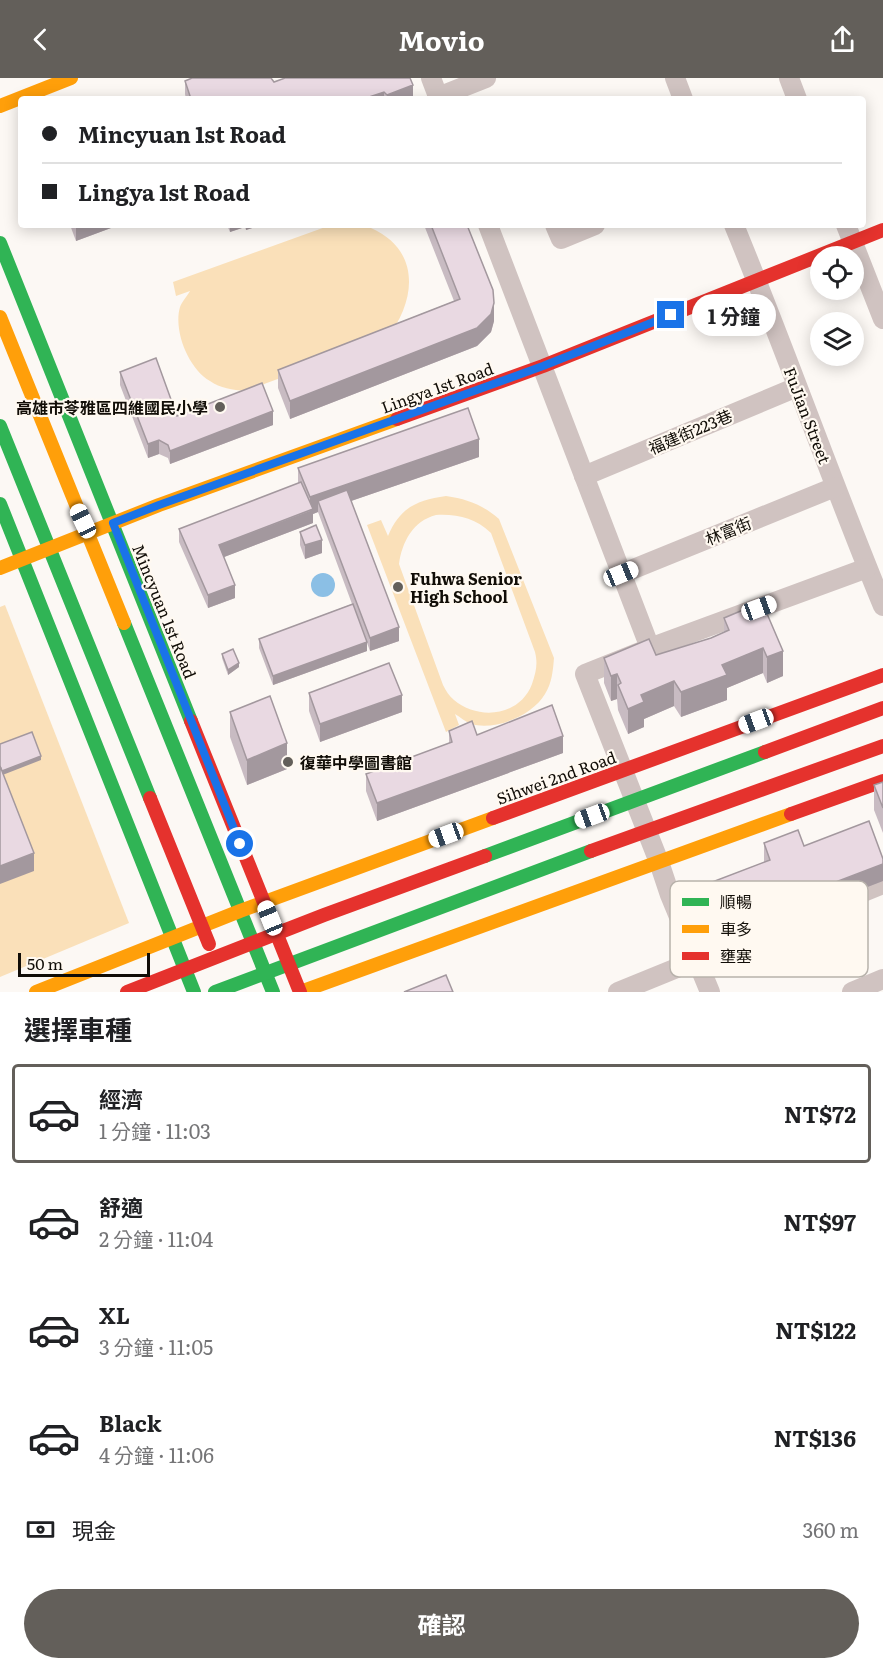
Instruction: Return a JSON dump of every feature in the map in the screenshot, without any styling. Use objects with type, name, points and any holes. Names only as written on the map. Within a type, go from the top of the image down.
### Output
[{"type":"street","points":[[25,96],[71,78]]},
{"type":"street","points":[[431,78],[438,96]]},
{"type":"street","points":[[444,96],[486,78]]},
{"type":"street","points":[[675,78],[682,96]]},
{"type":"street","points":[[789,78],[796,96]]},
{"type":"street","points":[[0,106],[18,99]]},
{"type":"street","points":[[489,228],[650,648]]},
{"type":"street","points":[[556,228],[561,239],[588,228]]},
{"type":"street","name":"FuJian Street","points":[[735,228],[883,606]]},
{"type":"street","name":"Lingya 1st Road","points":[[0,568],[159,505],[543,366],[757,280],[849,234],[883,230]]},
{"type":"street","points":[[849,234],[883,319]]},
{"type":"street","name":"Mincyuan 1st Road","points":[[0,243],[300,992]]},
{"type":"street","points":[[0,316],[273,992]]},
{"type":"street","name":"福建街223巷","points":[[584,476],[797,387]]},
{"type":"street","points":[[0,426],[202,926],[221,979]]},
{"type":"street","name":"林富街","points":[[621,574],[835,486]]},
{"type":"street","points":[[0,504],[194,992]]},
{"type":"street","points":[[670,896],[659,862],[585,674],[867,568]]},
{"type":"street","name":"Sihwei 2nd Road","points":[[36,992],[264,902],[883,675]]},
{"type":"street","points":[[221,979],[253,942],[883,708]]},
{"type":"street","points":[[127,992],[185,968],[221,979],[265,972],[646,830],[883,746]]},
{"type":"street","points":[[300,992],[883,781]]},
{"type":"street","points":[[868,890],[883,884]]},
{"type":"street","points":[[618,992],[670,971]]},
{"type":"street","points":[[704,977],[710,992]]},
{"type":"street","points":[[852,992],[883,979]]},
{"type":"shaded area","points":[[323,228],[371,228],[399,249],[406,263],[409,278],[404,309],[386,339],[245,391],[222,387],[214,383],[202,375],[189,359],[181,338],[178,317],[180,307],[190,291],[176,296],[173,282]]},
{"type":"shaded area","points":[[446,496],[481,506],[499,519],[554,658],[549,685],[545,694],[532,709],[513,720],[481,726],[471,724],[455,714],[459,725],[446,732],[367,525],[381,520],[388,536],[398,518],[411,507],[427,500]],"holes":[[[444,515],[472,520],[491,533],[535,652],[536,668],[532,684],[526,695],[509,709],[487,713],[475,711],[464,707],[449,695],[443,685],[399,564],[406,540],[415,527],[428,518]]]},
{"type":"shaded area","points":[[5,605],[129,923],[0,977],[0,607]]},
{"type":"water","points":[[323,573],[331,577],[335,585],[331,593],[323,597],[315,593],[311,585],[315,577]]},
{"type":"building","points":[[192,78],[271,78],[274,82],[285,78],[410,78],[413,85],[387,95],[384,92],[372,96],[190,96],[185,81]]},
{"type":"building","points":[[432,228],[468,228],[493,290],[494,303],[491,314],[477,328],[290,401],[278,370],[460,299]]},
{"type":"building","points":[[156,358],[177,416],[262,383],[273,411],[170,451],[168,445],[159,440],[148,444],[120,372]]},
{"type":"building","points":[[468,408],[479,439],[310,497],[298,468]]},
{"type":"building","points":[[301,482],[313,509],[219,545],[235,585],[208,595],[179,529]]},
{"type":"building","points":[[347,490],[399,627],[370,638],[318,501]]},
{"type":"building","points":[[316,525],[322,540],[305,545],[300,532]]},
{"type":"building","points":[[762,602],[783,651],[767,657],[763,648],[722,665],[727,675],[681,692],[674,681],[641,695],[644,702],[628,709],[618,685],[621,683],[617,674],[611,676],[604,658],[649,639],[656,655],[711,638],[729,630],[724,618]]},
{"type":"building","points":[[353,604],[367,642],[273,676],[259,639]]},
{"type":"building","points":[[233,649],[239,663],[228,670],[222,654]]},
{"type":"building","points":[[389,663],[402,695],[320,724],[309,693]]},
{"type":"building","points":[[270,696],[287,743],[247,760],[230,712]]},
{"type":"building","points":[[552,705],[563,736],[377,803],[366,774],[452,742],[449,731],[472,721],[477,735]]},
{"type":"building","points":[[32,732],[41,756],[2,771],[0,744]]},
{"type":"building","points":[[0,766],[34,853],[0,866]]},
{"type":"building","points":[[883,782],[883,808],[874,785]]},
{"type":"building","points":[[869,821],[883,864],[838,881],[715,881],[770,860],[764,843],[798,830],[804,846]]},
{"type":"building","points":[[446,975],[453,992],[404,992]]},
{"type":"traffic: fast","points":[[0,243],[191,721]]},
{"type":"traffic: fast","points":[[0,426],[150,798]]},
{"type":"traffic: fast","points":[[0,504],[194,992]]},
{"type":"traffic: fast","points":[[124,623],[273,992]]},
{"type":"traffic: fast","points":[[485,856],[765,752]]},
{"type":"traffic: fast","points":[[215,992],[591,851]]},
{"type":"traffic: slow","points":[[25,96],[71,78]]},
{"type":"traffic: slow","points":[[0,106],[18,99]]},
{"type":"traffic: slow","points":[[0,317],[124,623]]},
{"type":"traffic: slow","points":[[0,568],[159,505],[397,419]]},
{"type":"traffic: slow","points":[[300,992],[791,814]]},
{"type":"traffic: slow","points":[[36,992],[240,911],[493,818]]},
{"type":"traffic: jam","points":[[397,419],[543,366],[883,230]]},
{"type":"traffic: jam","points":[[493,818],[883,675]]},
{"type":"traffic: jam","points":[[765,752],[883,708]]},
{"type":"traffic: jam","points":[[191,721],[300,992]]},
{"type":"traffic: jam","points":[[591,851],[883,746]]},
{"type":"traffic: jam","points":[[791,814],[883,781]]},
{"type":"traffic: jam","points":[[150,798],[209,944]]},
{"type":"traffic: jam","points":[[127,992],[324,915],[485,856]]},
{"type":"place","name":"高雄市苓雅區四維國民小學","points":[[220,407]]},
{"type":"place","name":"Fuhwa Senior High School","points":[[398,587]]},
{"type":"place","name":"復華中學圖書館","points":[[288,762]]},
{"type":"route","points":[[240,844],[113,523],[543,366],[671,315]]}]
